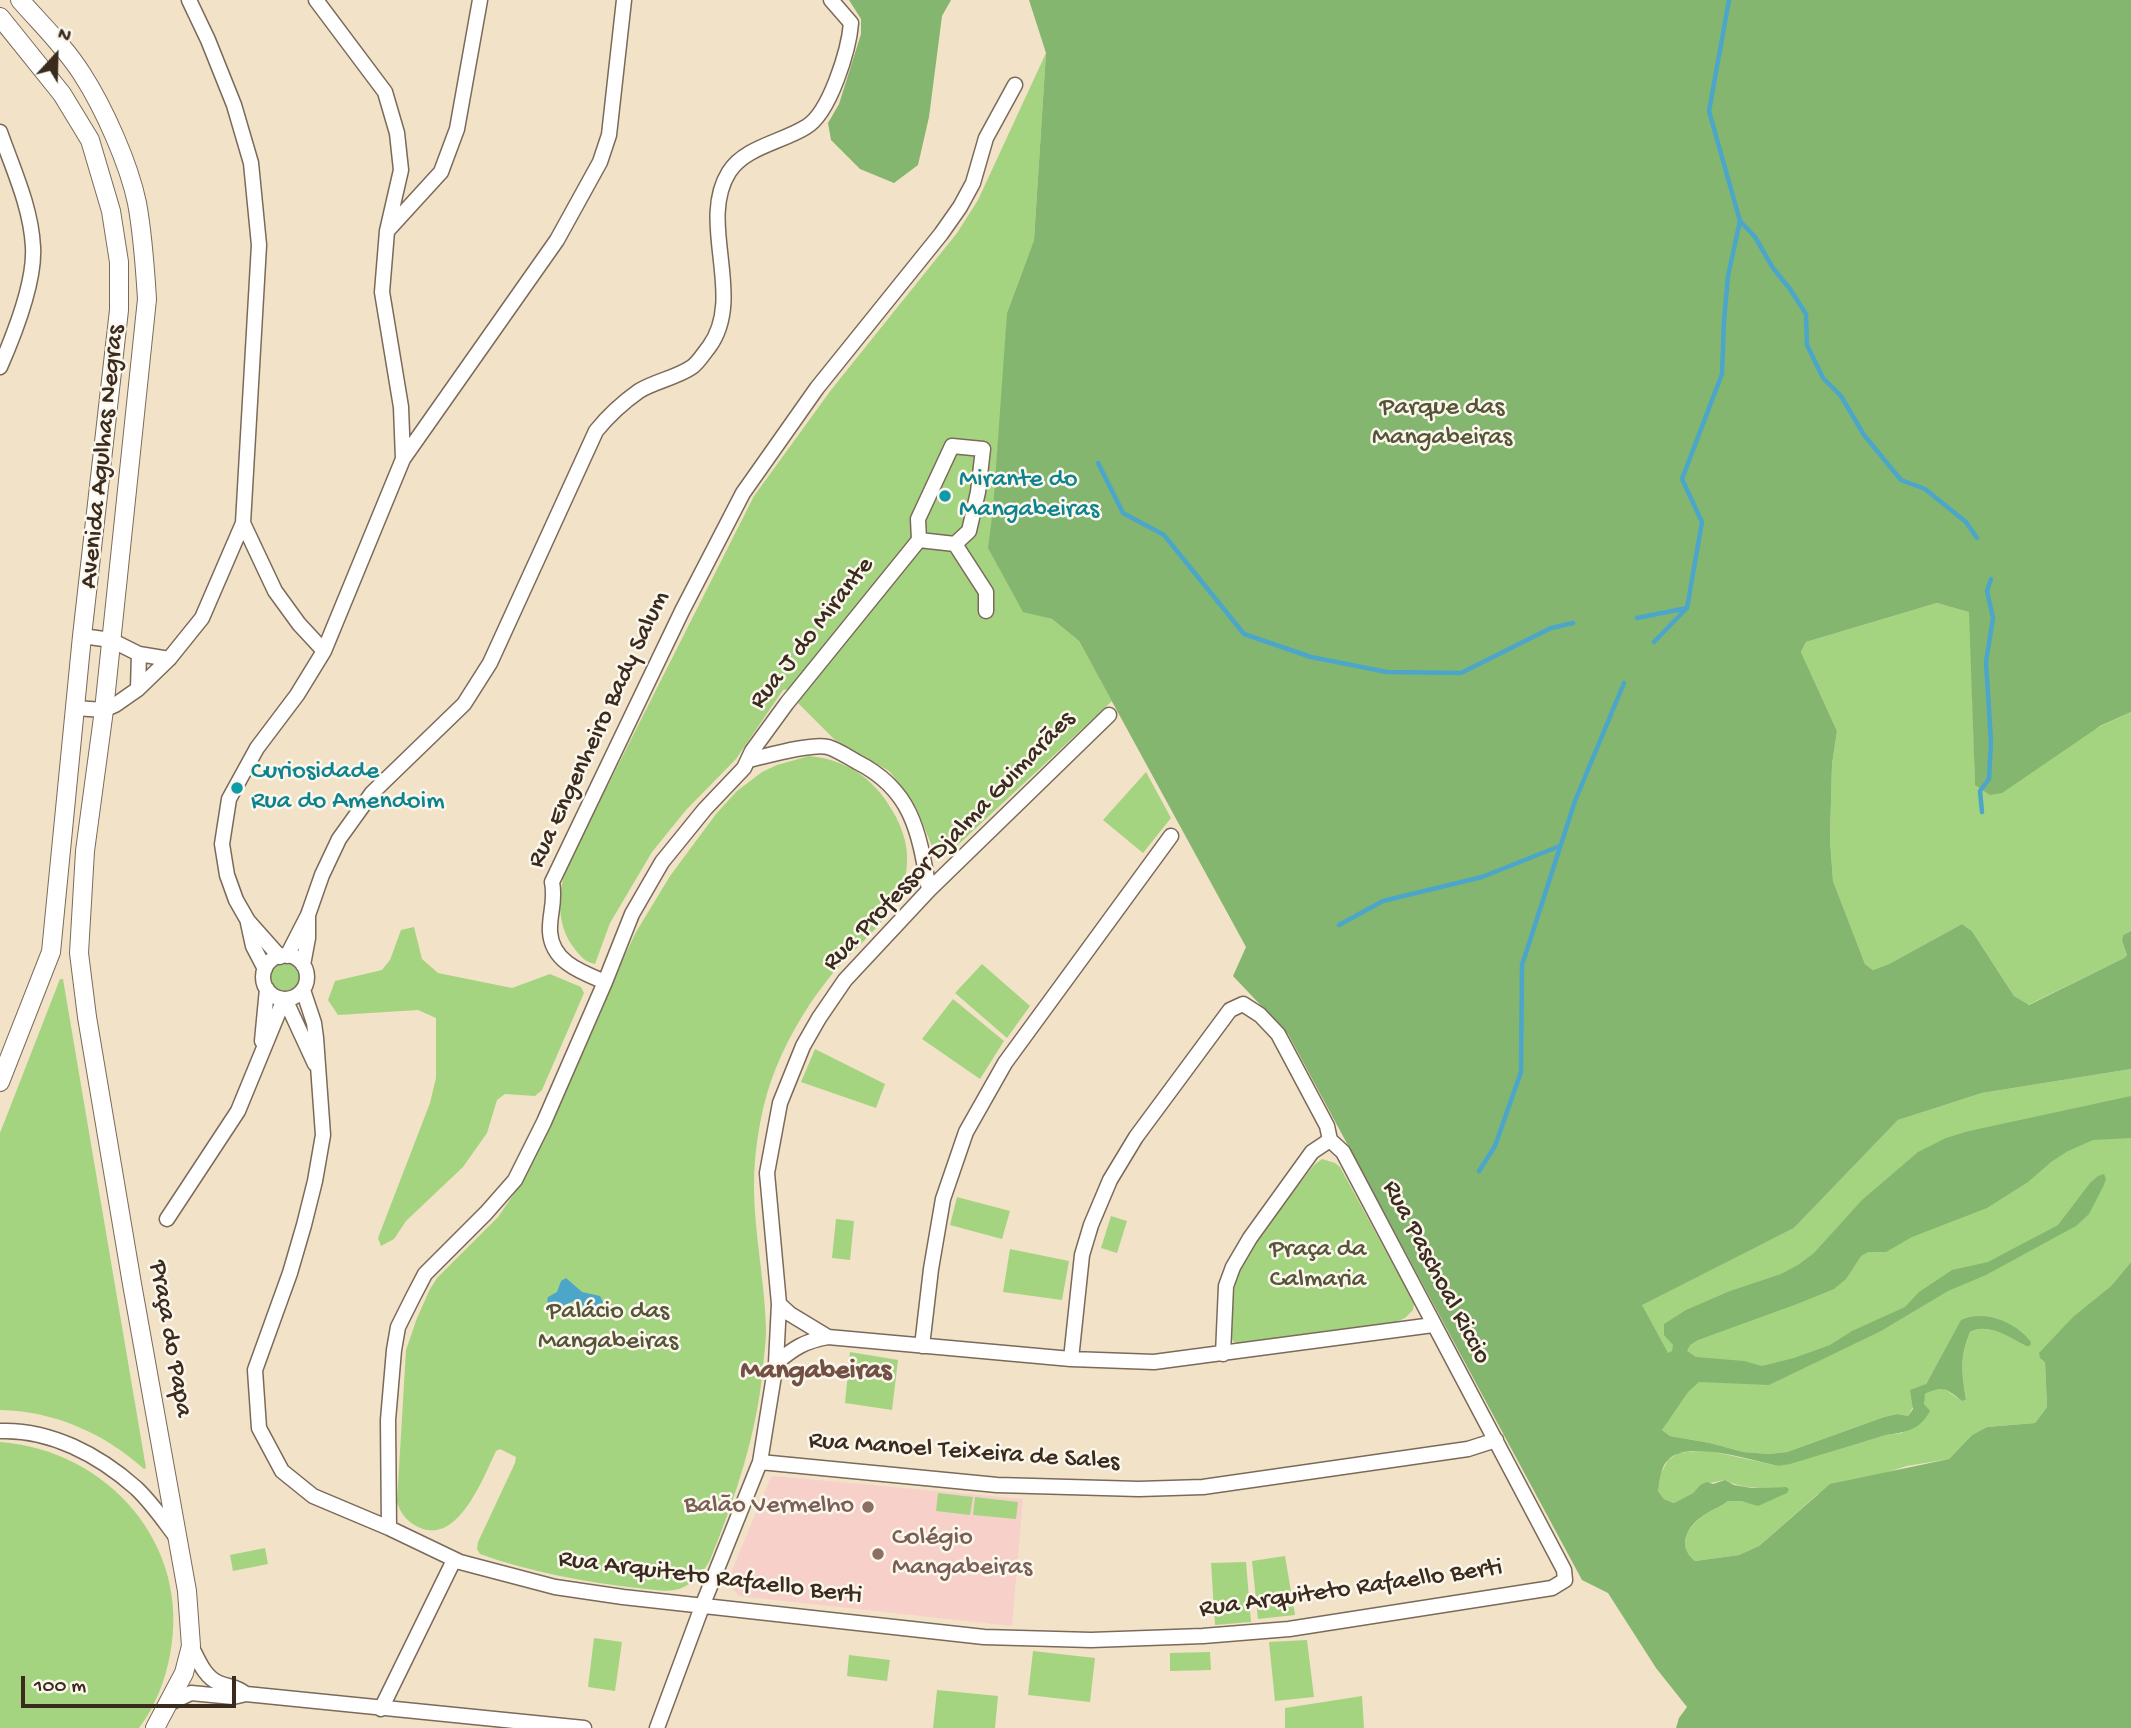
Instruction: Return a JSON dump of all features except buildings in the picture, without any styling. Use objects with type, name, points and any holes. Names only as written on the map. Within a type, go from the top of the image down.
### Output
[{"type":"street","name":"Avenida Agulhas Negras","points":[[20,0],[83,75],[114,133],[136,200],[144,250],[147,299],[104,710],[85,851],[79,953]]},
{"type":"street","points":[[75,708],[104,710],[115,705],[138,689],[169,659],[202,618],[243,523],[259,245],[251,163],[234,104],[208,40],[188,0]]},
{"type":"street","points":[[316,0],[385,92],[397,133],[401,170],[387,231],[382,292],[401,407],[403,458]]},
{"type":"street","points":[[387,231],[441,172],[457,129],[480,0]]},
{"type":"street","points":[[267,989],[272,995],[284,999],[292,998],[303,990],[307,978],[299,960],[283,956],[248,921],[236,900],[227,875],[222,844],[229,799],[257,748],[297,695],[324,651],[403,458],[557,240],[600,162],[609,135],[624,0]]},
{"type":"street","points":[[303,965],[309,915],[321,875],[339,839],[372,793],[464,704],[490,663],[596,431],[615,408],[641,390],[693,367],[711,344],[722,319],[724,294],[720,266],[718,199],[729,172],[746,155],[809,126],[829,99],[850,39],[851,23],[831,0]]},
{"type":"street","name":"Avenida Agulhas Negras","points":[[0,17],[62,94],[90,140],[111,211],[119,262],[118,310],[51,952]]},
{"type":"street","name":"Rua Engenheiro Bady Salum","points":[[605,982],[576,970],[562,960],[554,947],[550,933],[555,896],[552,882],[682,611],[743,493],[817,388],[960,207],[973,183],[986,138],[1015,85]]},
{"type":"street","points":[[0,132],[24,201],[33,248],[29,285],[0,367]]},
{"type":"street","points":[[952,446],[983,449],[978,492],[969,531],[955,544],[919,540],[918,519],[952,446]]},
{"type":"street","points":[[243,523],[275,591],[299,624],[324,651]]},
{"type":"street","name":"Rua J do Mirante","points":[[605,982],[632,914],[662,862],[705,808],[744,768],[752,751],[788,703],[919,540]]},
{"type":"street","points":[[955,544],[986,592],[986,611]]},
{"type":"street","points":[[82,636],[111,640],[139,654],[169,659]]},
{"type":"street","points":[[138,689],[139,654]]},
{"type":"street","name":"Rua Professor Djalma Guimarães","points":[[657,1728],[760,1462],[776,1363],[779,1304],[767,1172],[780,1103],[803,1046],[845,980],[929,890],[1109,715]]},
{"type":"street","points":[[749,760],[790,750],[827,747],[874,771],[893,787],[913,818],[929,890]]},
{"type":"street","points":[[922,1346],[943,1199],[966,1132],[1005,1063],[1171,836]]},
{"type":"street","points":[[260,1060],[267,989],[265,969],[269,963],[283,956],[309,915]]},
{"type":"street","points":[[248,921],[253,946],[265,969]]},
{"type":"street","points":[[0,1082],[51,952],[79,953]]},
{"type":"street","name":"Praça do Papa","points":[[79,953],[87,1017],[132,1284],[187,1591],[191,1646],[184,1673],[155,1728]]},
{"type":"street","points":[[389,1528],[388,1420],[398,1328],[425,1274],[515,1180],[544,1122],[605,982]]},
{"type":"street","name":"Rua Arquiteto Rafaello Berti","points":[[303,990],[314,1023],[323,1135],[315,1181],[290,1273],[255,1370],[259,1427],[282,1471],[313,1496],[389,1528],[454,1560],[555,1587],[984,1637],[1091,1640],[1203,1636],[1289,1629],[1552,1588],[1565,1580]]},
{"type":"street","points":[[167,1219],[238,1111],[284,999]]},
{"type":"street","name":"Rua Arquiteto Rafaello Berti","points":[[284,999],[320,1074]]},
{"type":"street","name":"Rua Paschoal Riccio","points":[[1071,1359],[1082,1255],[1110,1180],[1136,1137],[1230,1010],[1243,1003],[1260,1014],[1278,1034],[1326,1126],[1329,1140],[1343,1152],[1564,1570],[1565,1580]]},
{"type":"street","points":[[1223,1354],[1226,1286],[1233,1267],[1250,1238],[1312,1152],[1329,1140]]},
{"type":"street","points":[[779,1304],[790,1314],[828,1337]]},
{"type":"street","points":[[776,1363],[795,1347],[813,1339],[828,1337],[1071,1359],[1154,1362],[1433,1325]]},
{"type":"street","points":[[0,1431],[39,1434],[88,1454],[136,1488],[178,1539]]},
{"type":"street","name":"Rua Manoel Teixeira de Sales","points":[[760,1462],[997,1485],[1164,1489],[1203,1487],[1468,1449],[1496,1440]]},
{"type":"street","points":[[381,1709],[454,1560]]},
{"type":"street","points":[[191,1646],[208,1676],[218,1683],[236,1686],[246,1694]]},
{"type":"street","points":[[170,1703],[191,1693],[233,1697],[246,1694],[584,1728]]},
{"type":"shaded area","name":"Colégio Mangabeiras","points":[[774,1476],[1023,1499],[1012,1626],[739,1596],[732,1588],[730,1575],[770,1479]]},
{"type":"green space","points":[[849,0],[951,0],[942,16],[929,117],[918,165],[894,183],[860,169],[831,140],[828,123],[839,104],[861,34],[861,19]]},
{"type":"green space","name":"Parque das Mangabeiras","points":[[1029,0],[2131,0],[2131,712],[2100,726],[2002,793],[1990,795],[1975,785],[1969,612],[1937,603],[1806,642],[1801,652],[1837,731],[1832,764],[1830,840],[1833,881],[1865,964],[1873,970],[1889,964],[1962,924],[1972,931],[2014,996],[2029,1005],[2124,958],[2127,955],[2122,941],[2123,935],[2131,931],[2131,1069],[1982,1093],[1898,1120],[1794,1228],[1642,1305],[1668,1353],[1672,1351],[1673,1345],[1664,1335],[1664,1324],[1686,1310],[1798,1265],[1814,1253],[1862,1200],[1918,1152],[1946,1138],[1969,1131],[2131,1096],[2131,1138],[2093,1140],[2068,1151],[2028,1182],[1987,1208],[1912,1237],[1886,1252],[1868,1252],[1861,1256],[1846,1279],[1834,1289],[1698,1340],[1690,1345],[1687,1351],[1696,1357],[1744,1361],[1762,1366],[1830,1345],[1852,1331],[1905,1307],[1919,1292],[1952,1270],[1988,1262],[2058,1225],[2090,1183],[2104,1174],[2106,1179],[2103,1187],[2089,1214],[2076,1226],[1986,1275],[1948,1291],[1881,1331],[1769,1385],[1699,1382],[1688,1392],[1662,1430],[1670,1436],[1743,1452],[1787,1452],[1884,1417],[1897,1414],[1908,1416],[1913,1409],[1910,1390],[1926,1384],[1961,1320],[1980,1316],[1999,1319],[2025,1335],[2031,1342],[2030,1346],[1991,1330],[1977,1329],[1970,1332],[1962,1366],[1966,1400],[1962,1401],[1945,1390],[1931,1391],[1925,1394],[1924,1404],[1930,1411],[1922,1422],[1912,1429],[1790,1464],[1778,1466],[1705,1451],[1677,1454],[1663,1467],[1658,1491],[1664,1499],[1674,1503],[1707,1482],[1713,1484],[1725,1480],[1734,1485],[1752,1488],[1789,1489],[1787,1493],[1758,1506],[1741,1501],[1728,1501],[1702,1517],[1687,1534],[1686,1547],[1695,1561],[1739,1555],[1759,1546],[1830,1484],[1949,1459],[1972,1435],[1987,1427],[2035,1423],[2047,1407],[2045,1362],[2039,1353],[2073,1317],[2111,1286],[2131,1262],[2131,1728],[1676,1728],[1687,1707],[1656,1668],[1608,1593],[1582,1580],[1288,1034],[1233,976],[1246,947],[1079,641],[1052,619],[1023,612],[988,548],[1007,313],[1034,240],[1046,53]]},
{"type":"green space","points":[[1046,53],[1034,240],[1007,313],[1023,611],[1052,619],[1079,641],[1112,701],[944,858],[935,854],[917,809],[889,771],[835,740],[798,703],[796,692],[783,690],[736,759],[686,810],[652,852],[610,923],[595,964],[588,962],[578,954],[568,939],[561,919],[561,888],[566,868],[754,496],[831,390],[957,233],[978,200]]},
{"type":"green space","points":[[1937,603],[1970,612],[1975,785],[2131,712],[2131,931],[2123,935],[2122,941],[2127,955],[2028,1005],[2014,996],[1972,931],[1962,924],[1873,970],[1865,964],[1833,881],[1830,840],[1832,764],[1837,731],[1801,652],[1806,642]]},
{"type":"green space","name":"Palácio das Mangabeiras","points":[[809,756],[824,758],[850,768],[861,774],[880,793],[896,817],[906,844],[905,880],[890,911],[829,978],[811,1002],[788,1042],[767,1093],[757,1142],[754,1182],[766,1330],[760,1392],[744,1466],[710,1560],[691,1583],[680,1589],[665,1591],[557,1576],[480,1554],[477,1549],[478,1542],[515,1463],[516,1457],[500,1449],[496,1451],[477,1490],[459,1516],[436,1530],[414,1525],[406,1518],[397,1502],[406,1350],[430,1289],[437,1278],[498,1217],[525,1178],[621,963],[636,932],[670,876],[716,814],[737,791],[762,772]]},
{"type":"green space","points":[[1146,772],[1171,818],[1143,853],[1103,820]]},
{"type":"green space","points":[[414,927],[422,959],[438,973],[512,988],[550,974],[581,987],[584,993],[542,1090],[535,1096],[505,1094],[497,1100],[487,1133],[463,1167],[406,1221],[394,1239],[381,1246],[378,1238],[430,1103],[436,1078],[436,1018],[418,1010],[338,1015],[328,1000],[335,981],[382,970],[390,960],[401,930]]},
{"type":"green space","points":[[285,961],[296,966],[301,977],[296,988],[285,993],[274,988],[269,977],[274,966]]},
{"type":"green space","points":[[982,964],[1030,1006],[1007,1038],[955,993]]},
{"type":"green space","points":[[60,979],[63,979],[146,1468],[144,1469],[112,1445],[77,1426],[40,1415],[0,1410],[0,1133]]},
{"type":"green space","points":[[953,999],[1004,1041],[980,1079],[922,1039]]},
{"type":"green space","points":[[815,1049],[885,1084],[876,1108],[801,1082]]},
{"type":"green space","points":[[2131,1069],[2131,1262],[2111,1286],[2073,1318],[2045,1362],[2047,1407],[2035,1423],[1987,1427],[1972,1435],[1949,1459],[1907,1466],[1818,1494],[1759,1546],[1739,1555],[1695,1561],[1689,1554],[1685,1541],[1691,1528],[1702,1517],[1728,1501],[1758,1505],[1786,1487],[1747,1487],[1725,1480],[1700,1485],[1693,1493],[1674,1503],[1664,1499],[1658,1491],[1661,1473],[1668,1460],[1678,1453],[1706,1450],[1778,1466],[1886,1435],[1902,1433],[1927,1416],[1923,1398],[1925,1394],[1943,1388],[1962,1401],[1966,1400],[1962,1366],[1970,1332],[1977,1329],[1991,1330],[2026,1346],[2011,1329],[1998,1320],[1983,1317],[1961,1321],[1908,1416],[1897,1414],[1884,1417],[1787,1452],[1742,1452],[1670,1436],[1662,1430],[1668,1419],[1642,1304],[1794,1228],[1898,1120],[1982,1093]]},
{"type":"green space","name":"Praça da Calmaria","points":[[1322,1159],[1340,1167],[1414,1303],[1413,1310],[1396,1322],[1239,1344],[1233,1341],[1227,1328],[1237,1274],[1256,1239],[1314,1165]]},
{"type":"green space","points":[[957,1197],[1010,1211],[1002,1239],[950,1225]]},
{"type":"green space","points":[[1111,1216],[1127,1221],[1117,1253],[1101,1248]]},
{"type":"green space","points":[[836,1219],[854,1221],[850,1260],[832,1258]]},
{"type":"green space","points":[[1010,1249],[1069,1261],[1062,1300],[1003,1292]]},
{"type":"green space","points":[[850,1352],[898,1360],[892,1410],[845,1403]]},
{"type":"green space","points":[[0,1442],[39,1449],[75,1463],[107,1484],[134,1510],[154,1541],[168,1576],[173,1615],[170,1655],[155,1703],[139,1728],[0,1728]]},
{"type":"green space","points":[[938,1493],[973,1497],[970,1515],[936,1511]]},
{"type":"green space","points":[[975,1497],[1018,1502],[1016,1519],[973,1515]]},
{"type":"green space","points":[[265,1548],[268,1564],[233,1571],[230,1555]]},
{"type":"green space","points":[[1285,1556],[1295,1615],[1258,1619],[1252,1561]]},
{"type":"green space","points":[[1246,1562],[1251,1622],[1215,1625],[1211,1563]]},
{"type":"green space","points":[[594,1638],[622,1642],[615,1691],[588,1687]]},
{"type":"green space","points":[[1307,1640],[1314,1697],[1275,1701],[1269,1642]]},
{"type":"green space","points":[[1033,1651],[1095,1658],[1090,1702],[1028,1695]]},
{"type":"green space","points":[[1210,1652],[1211,1670],[1170,1671],[1170,1653]]},
{"type":"green space","points":[[849,1655],[890,1660],[887,1681],[847,1676]]},
{"type":"green space","points":[[937,1690],[998,1696],[995,1728],[933,1728]]},
{"type":"green space","points":[[1362,1696],[1364,1728],[1285,1728],[1285,1708]]},
{"type":"water","points":[[566,1278],[582,1292],[600,1296],[603,1302],[600,1308],[594,1310],[574,1301],[555,1309],[550,1306],[548,1297],[557,1292],[561,1281]]},
{"type":"waterway","points":[[1729,0],[1709,111],[1740,221],[1755,237],[1773,268],[1806,314],[1807,345],[1823,378],[1841,396],[1864,435],[1901,480],[1925,489],[1966,522],[1977,538]]},
{"type":"waterway","points":[[1637,618],[1687,608],[1702,522],[1682,479],[1722,374],[1728,276],[1740,221]]},
{"type":"waterway","points":[[1098,463],[1123,513],[1164,535],[1244,634],[1311,657],[1387,672],[1461,673],[1551,628],[1573,623]]},
{"type":"waterway","points":[[1982,812],[1980,791],[1989,779],[1991,742],[1986,662],[1993,618],[1987,591],[1991,579]]},
{"type":"waterway","points":[[1654,642],[1685,610]]},
{"type":"waterway","points":[[1479,1171],[1495,1146],[1521,1072],[1522,965],[1575,801],[1624,683]]},
{"type":"waterway","points":[[1339,925],[1383,901],[1482,877],[1560,846]]},
{"type":"place","name":"Mirante do Mangabeiras","points":[[945,496]]},
{"type":"place","name":"Curiosidade Rua do Amendoim","points":[[237,788]]},
{"type":"place","name":"Balão Vermelho","points":[[868,1507]]},
{"type":"place","name":"Colégio Mangabeiras","points":[[878,1554]]},
{"type":"district","name":"Mangabeiras","points":[[816,1373]]}]
